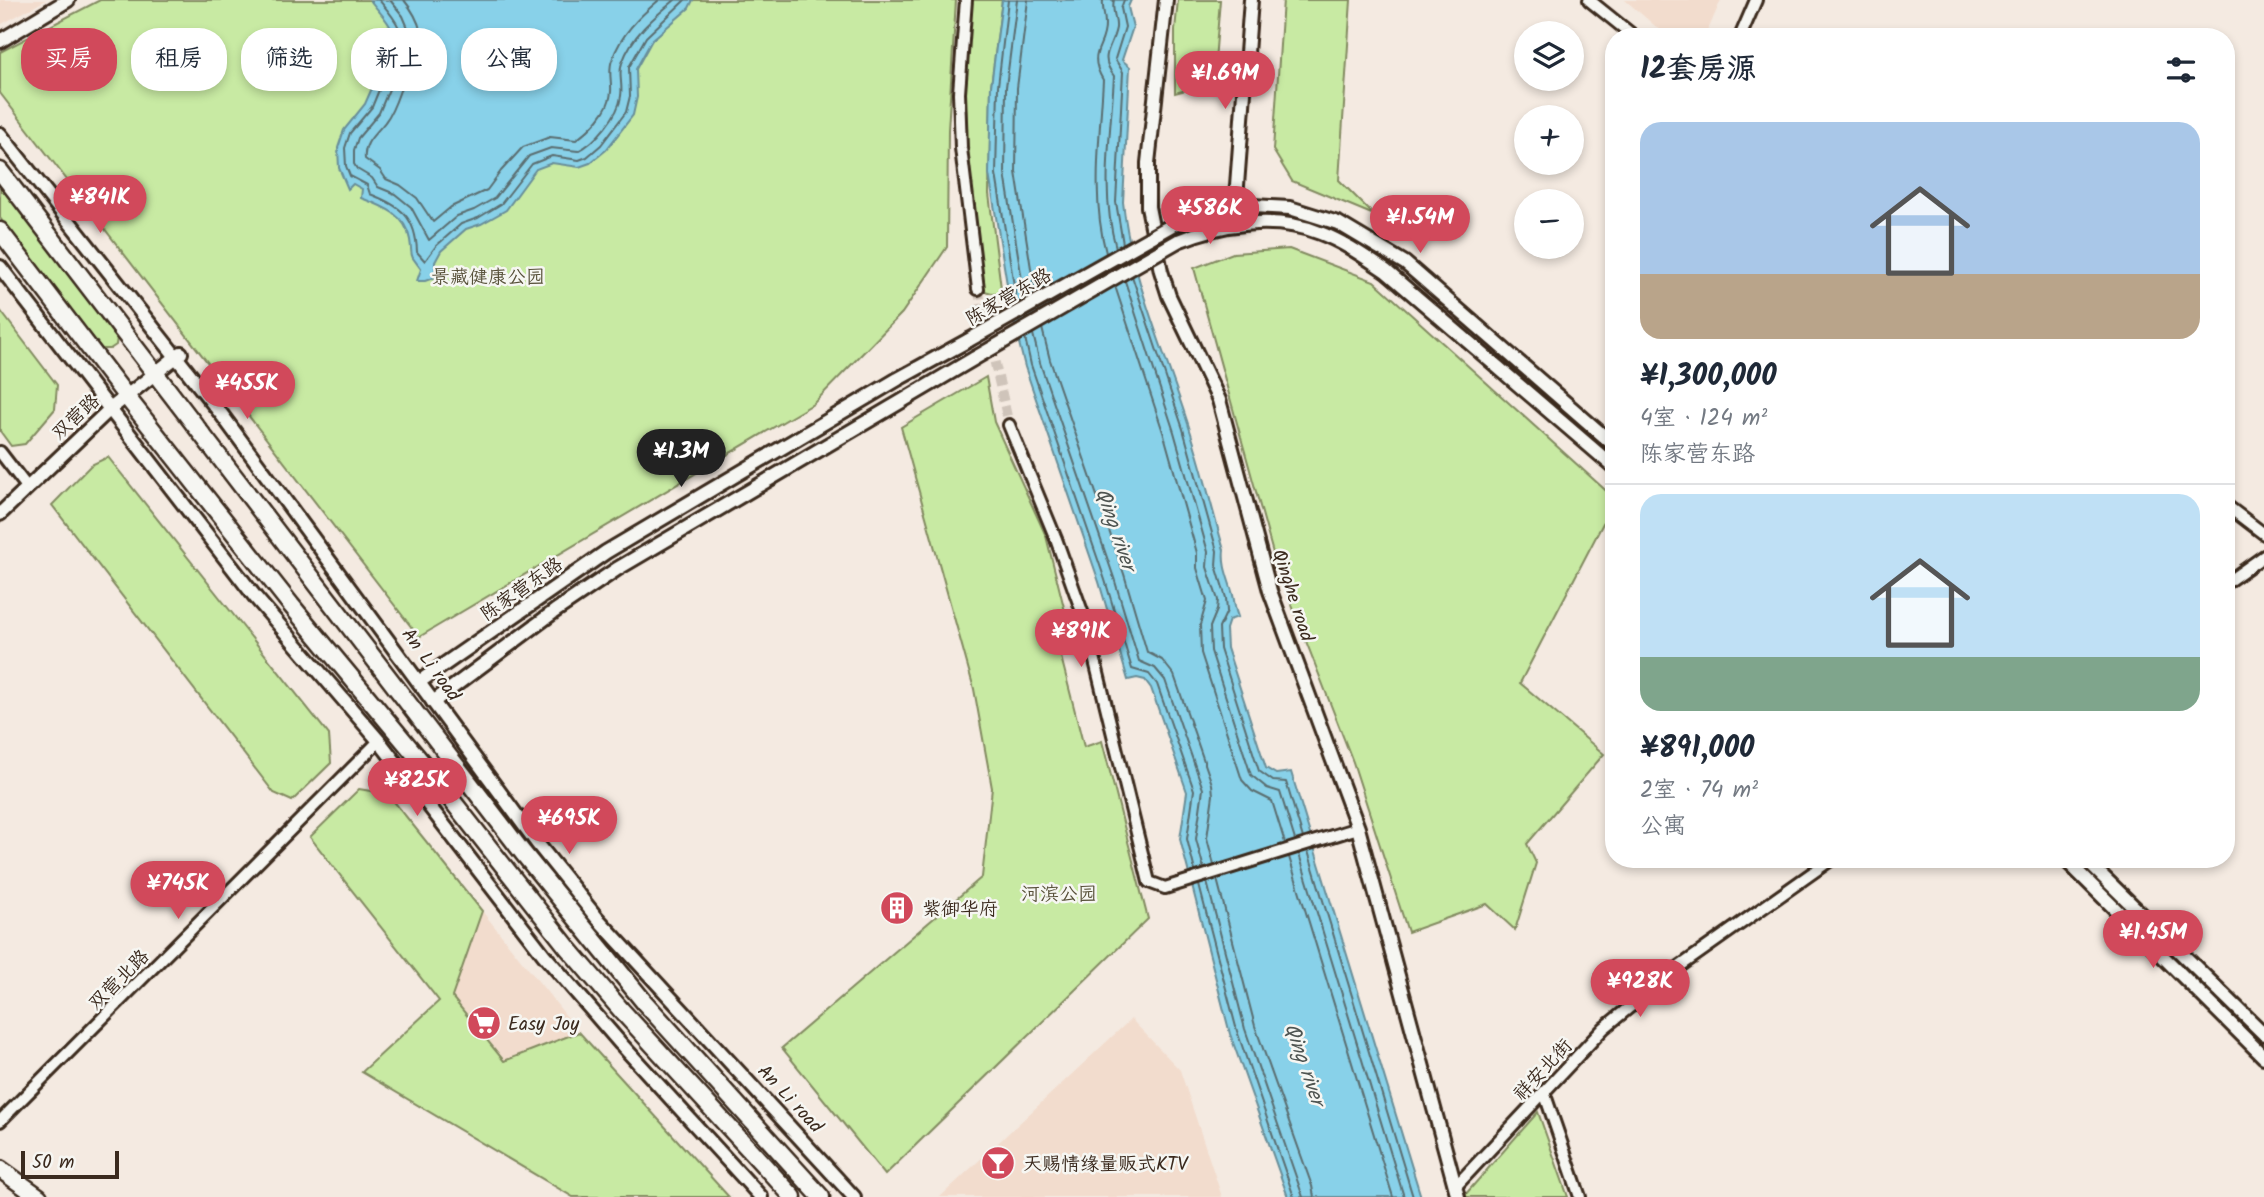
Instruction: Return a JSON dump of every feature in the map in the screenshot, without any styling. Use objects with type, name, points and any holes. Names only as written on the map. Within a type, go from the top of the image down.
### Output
[{"type":"main road","points":[[0,171],[523,853],[645,1003],[821,1197]]},
{"type":"main road","points":[[0,231],[290,605],[428,769],[568,948],[622,1012],[793,1197]]},
{"type":"main road","points":[[0,1169],[39,1197]]},
{"type":"street","points":[[0,41],[68,0]]},
{"type":"street","points":[[967,0],[959,93],[961,148],[978,289]]},
{"type":"street","name":"Qinghe road","points":[[1166,0],[1148,163],[1148,207],[1161,271],[1169,296],[1219,400],[1270,591],[1358,828],[1456,1192]]},
{"type":"street","points":[[1234,225],[1251,0]]},
{"type":"street","points":[[1589,0],[1624,28]]},
{"type":"street","points":[[1745,28],[1756,0]]},
{"type":"street","name":"An Li road","points":[[0,134],[178,355],[537,843],[597,918],[855,1197]]},
{"type":"street","name":"陈家营东路","points":[[419,682],[606,552],[898,379],[1174,224],[1235,205],[1290,208],[1338,223],[1365,237],[1405,263],[1605,437]]},
{"type":"street","name":"陈家营东路","points":[[433,702],[555,611],[617,569],[975,358],[1178,241],[1205,230],[1234,225],[1277,223],[1321,233],[1350,248],[1385,271],[1605,459]]},
{"type":"street","points":[[0,267],[256,598],[379,741],[544,955],[761,1197]]},
{"type":"street","name":"双营路","points":[[0,514],[109,410],[178,355]]},
{"type":"street","points":[[1009,425],[1056,539],[1085,620],[1149,881],[1165,888],[1358,828]]},
{"type":"street","points":[[0,452],[27,487]]},
{"type":"street","points":[[2235,512],[2264,534]]},
{"type":"street","points":[[2235,577],[2264,556]]},
{"type":"street","name":"双营北路","points":[[0,1121],[379,741]]},
{"type":"street","name":"祥安北街","points":[[1456,1192],[1604,1028],[1679,967],[1819,868]]},
{"type":"street","points":[[2074,868],[2264,1057]]},
{"type":"street","points":[[2094,868],[2264,1034]]},
{"type":"street","points":[[1544,1092],[1580,1197]]},
{"type":"shaded area","points":[[0,0],[46,0],[0,25]]},
{"type":"shaded area","points":[[1625,0],[1721,0],[1709,28],[1658,28]]},
{"type":"shaded area","points":[[482,911],[579,1032],[504,1061],[452,997]]},
{"type":"shaded area","points":[[1131,1019],[1180,1070],[1222,1197],[940,1197]]},
{"type":"green space","name":"景藏健康公园","points":[[100,0],[956,0],[948,130],[947,247],[902,313],[813,404],[419,637],[0,93],[0,52],[21,41],[21,91],[117,91],[117,28],[46,28]]},
{"type":"green space","points":[[966,0],[1002,0],[991,86],[989,194],[1002,296],[978,289],[959,93]]},
{"type":"green space","points":[[1178,0],[1220,0],[1214,73],[1209,84],[1175,93],[1175,30]]},
{"type":"green space","points":[[1283,0],[1351,0],[1339,180],[1374,215],[1292,181],[1273,150]]},
{"type":"green space","points":[[0,184],[117,337],[116,345],[110,349],[102,349],[0,218]]},
{"type":"green space","points":[[1289,249],[1374,281],[1605,490],[1605,519],[1520,683],[1604,754],[1527,844],[1536,863],[1515,930],[1487,904],[1408,932],[1353,762],[1276,564],[1194,268],[1233,253]]},
{"type":"green space","points":[[0,310],[57,385],[55,409],[25,444],[11,446],[0,431]]},
{"type":"green space","name":"河滨公园","points":[[986,377],[994,422],[1046,536],[1072,639],[1059,649],[1084,747],[1102,741],[1148,919],[885,1175],[782,1048],[982,877],[992,788],[974,689],[901,427]]},
{"type":"green space","points":[[108,457],[329,735],[331,763],[292,801],[274,793],[52,505],[91,465]]},
{"type":"green space","points":[[359,789],[388,794],[482,911],[452,997],[504,1061],[579,1032],[729,1197],[573,1197],[362,1072],[439,1001],[310,837]]},
{"type":"green space","points":[[1538,1112],[1568,1197],[1465,1197],[1464,1196]]},
{"type":"water","points":[[370,0],[693,0],[689,8],[652,40],[636,69],[637,97],[633,115],[606,150],[590,163],[579,167],[552,163],[536,169],[506,210],[466,229],[441,251],[435,262],[436,277],[425,281],[417,281],[421,269],[412,255],[408,231],[404,224],[392,212],[361,198],[362,189],[353,184],[348,189],[339,168],[338,148],[344,130],[365,104],[371,91],[447,91],[447,28],[391,28]]},
{"type":"water","name":"Qing river","points":[[1002,0],[1131,0],[1128,7],[1133,27],[1122,60],[1130,67],[1123,202],[1127,230],[1141,287],[1189,427],[1224,550],[1225,567],[1238,617],[1229,620],[1226,629],[1227,648],[1266,768],[1276,774],[1291,772],[1421,1197],[1288,1197],[1230,1034],[1180,839],[1187,792],[1151,688],[1145,680],[1128,680],[1099,582],[1025,367],[1012,315],[989,174],[991,86]]},
{"type":"tunnel","points":[[978,289],[1009,425]]},
{"type":"place","name":"紫御华府","points":[[897,908]]},
{"type":"place","name":"Easy Joy","points":[[484,1023]]},
{"type":"place","name":"天赐情缘量贩式KTV","points":[[998,1163]]}]
